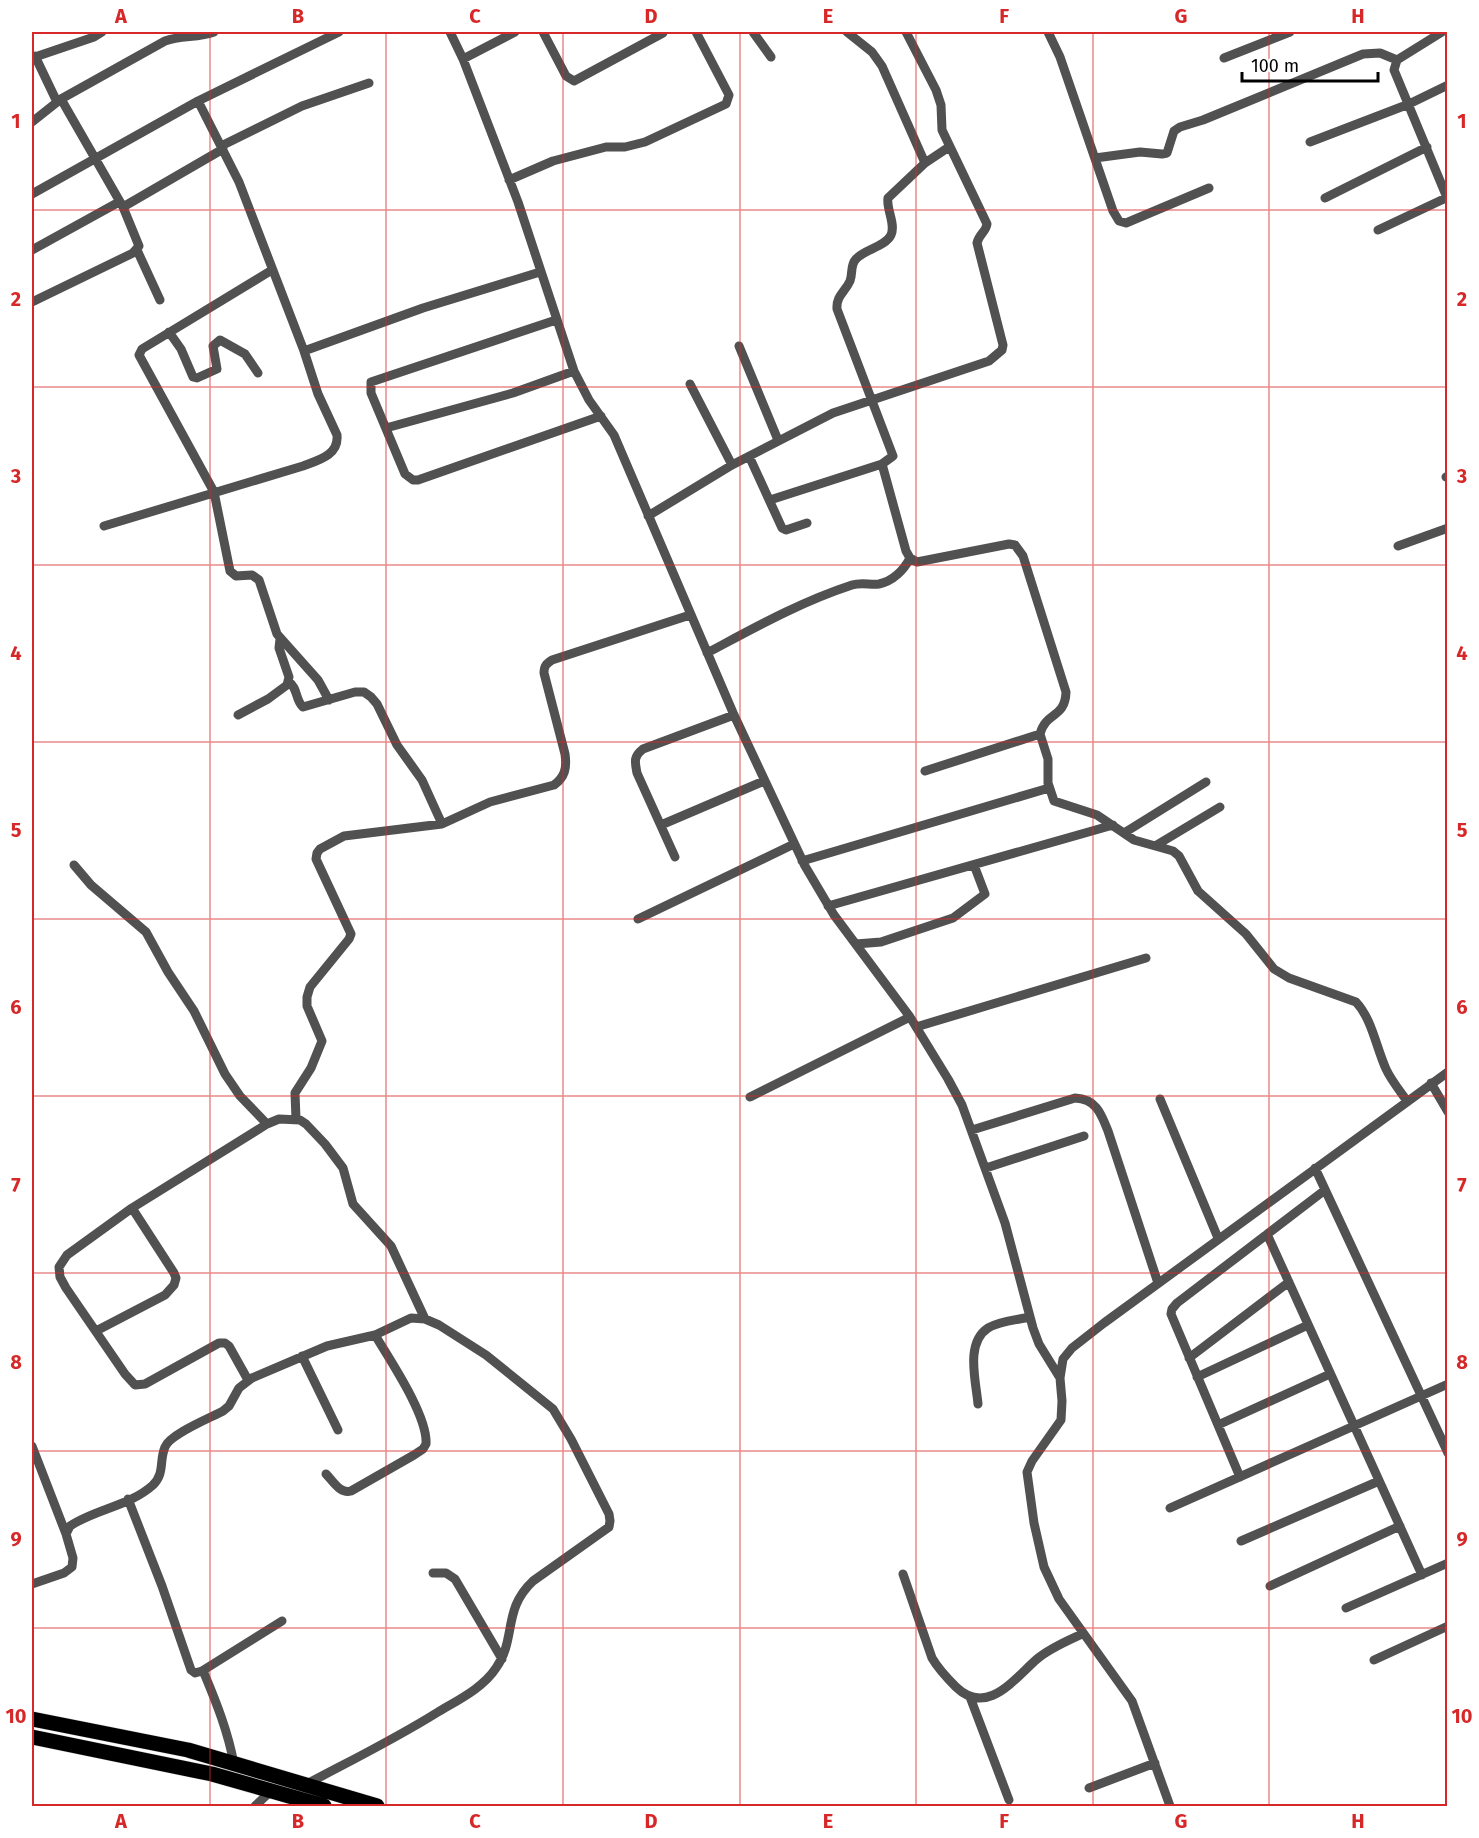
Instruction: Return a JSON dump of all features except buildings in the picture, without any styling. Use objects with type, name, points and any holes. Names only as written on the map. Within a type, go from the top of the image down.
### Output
[{"type":"highway","points":[[32,1719],[188,1750],[377,1806]]},
{"type":"highway","points":[[32,1737],[212,1774],[324,1806]]},
{"type":"street","points":[[102,32],[94,37],[33,57],[96,157],[121,204],[138,240],[137,250],[160,300]]},
{"type":"street","points":[[32,122],[59,100],[165,41],[194,38],[214,32]]},
{"type":"street","points":[[32,194],[198,101],[339,32]]},
{"type":"street","points":[[450,32],[463,59],[509,180],[574,371],[589,400],[614,435],[734,715],[802,861],[828,906],[910,1017],[962,1105],[1005,1223],[1039,1344],[1060,1378]]},
{"type":"street","points":[[463,59],[515,32]]},
{"type":"street","points":[[543,32],[566,76],[574,81],[663,33]]},
{"type":"street","points":[[509,180],[553,161],[606,147],[625,147],[645,142],[726,104],[729,94],[696,32]]},
{"type":"street","points":[[753,32],[771,57]]},
{"type":"street","points":[[847,32],[872,52],[882,66],[926,163]]},
{"type":"street","points":[[648,516],[732,465],[832,413],[990,361],[1002,350],[1003,345],[977,243],[978,238],[986,230],[987,224],[942,130],[941,105],[936,90],[906,32]]},
{"type":"street","points":[[1048,32],[1060,57],[1116,218],[1126,223],[1209,188]]},
{"type":"street","points":[[1224,58],[1290,32]]},
{"type":"street","points":[[1378,231],[1447,198],[1394,70],[1397,60],[1442,32]]},
{"type":"street","points":[[1095,158],[1140,152],[1167,153],[1174,131],[1180,127],[1203,120],[1363,54],[1380,53],[1397,60]]},
{"type":"street","points":[[32,250],[302,106],[369,83]]},
{"type":"street","points":[[1310,142],[1409,104],[1448,85]]},
{"type":"street","points":[[104,526],[303,466],[326,456],[336,448],[337,435],[318,394],[304,351],[238,182],[198,101]]},
{"type":"street","points":[[770,500],[892,459],[893,452],[836,302],[850,281],[852,264],[857,257],[891,236],[888,198],[926,163],[949,147]]},
{"type":"street","points":[[1325,198],[1426,147]]},
{"type":"street","points":[[32,302],[137,250]]},
{"type":"street","points":[[272,270],[142,349],[139,355],[213,492],[230,571],[236,576],[252,575],[259,580],[280,639],[318,680],[329,700]]},
{"type":"street","points":[[304,351],[423,308],[540,272]]},
{"type":"street","points":[[556,320],[371,382],[371,393],[405,474],[413,480],[418,480],[601,416]]},
{"type":"street","points":[[169,332],[181,349],[193,377],[197,378],[217,369],[213,346],[220,340],[245,354],[258,373]]},
{"type":"street","points":[[739,346],[778,440]]},
{"type":"street","points":[[386,428],[513,393],[574,371]]},
{"type":"street","points":[[690,384],[732,465]]},
{"type":"street","points":[[749,456],[782,528],[786,530],[807,523]]},
{"type":"street","points":[[882,464],[906,551],[910,558],[917,562],[1009,543],[1020,550],[1066,692],[1066,703],[1063,708],[1046,722],[1040,734],[1048,759],[1048,788],[1052,798],[1057,804],[1097,815],[1134,840],[1173,851],[1179,856],[1198,891],[1246,934],[1275,969],[1289,978],[1356,1002],[1368,1022],[1386,1070],[1407,1101]]},
{"type":"street","points":[[1398,546],[1448,528]]},
{"type":"street","points":[[707,653],[765,621],[811,600],[854,585],[880,584],[887,581],[901,572],[910,558]]},
{"type":"street","points":[[296,1119],[295,1094],[308,1074],[321,1046],[321,1035],[308,1006],[310,987],[351,934],[316,859],[320,849],[341,838],[442,824],[490,802],[554,785],[561,780],[566,765],[566,754],[544,667],[552,660],[690,615]]},
{"type":"street","points":[[280,639],[279,648],[288,671],[289,681],[295,688],[303,707],[355,692],[364,692],[371,697],[377,704],[397,745],[422,780],[442,824]]},
{"type":"street","points":[[238,715],[283,689],[289,681]]},
{"type":"street","points":[[675,856],[637,773],[634,760],[643,749],[734,715]]},
{"type":"street","points":[[925,771],[1040,734]]},
{"type":"street","points":[[661,825],[764,781]]},
{"type":"street","points":[[1124,833],[1206,782]]},
{"type":"street","points":[[802,861],[1048,788]]},
{"type":"street","points":[[1155,846],[1220,807]]},
{"type":"street","points":[[828,906],[1113,825]]},
{"type":"street","points":[[638,919],[794,844]]},
{"type":"street","points":[[856,944],[881,942],[953,918],[985,894],[974,864]]},
{"type":"street","points":[[74,865],[91,885],[146,932],[168,972],[194,1011],[225,1074],[240,1096],[267,1124]]},
{"type":"street","points":[[916,1027],[1146,958]]},
{"type":"street","points":[[750,1097],[910,1017]]},
{"type":"street","points":[[1170,1806],[1132,1701],[1059,1599],[1044,1567],[1026,1477],[1032,1461],[1047,1437],[1058,1427],[1062,1401],[1060,1378],[1063,1359],[1072,1348],[1218,1238],[1448,1072]]},
{"type":"street","points":[[1431,1083],[1448,1112]]},
{"type":"street","points":[[972,1130],[1075,1098],[1084,1098],[1093,1102],[1102,1115],[1108,1131],[1158,1283]]},
{"type":"street","points":[[1160,1099],[1218,1238]]},
{"type":"street","points":[[248,1380],[229,1346],[219,1343],[145,1384],[135,1385],[66,1288],[60,1277],[59,1268],[67,1256],[132,1208],[267,1124],[279,1119],[296,1119],[306,1124],[339,1161],[346,1175],[353,1204],[391,1246],[425,1318]]},
{"type":"street","points":[[986,1168],[1084,1136]]},
{"type":"street","points":[[1315,1168],[1447,1451]]},
{"type":"street","points":[[1240,1477],[1171,1314],[1172,1309],[1325,1190]]},
{"type":"street","points":[[96,1331],[165,1295],[174,1285],[176,1278],[174,1273],[132,1208]]},
{"type":"street","points":[[1267,1234],[1422,1575]]},
{"type":"street","points":[[1190,1358],[1289,1282]]},
{"type":"street","points":[[978,1404],[975,1343],[988,1328],[1030,1317]]},
{"type":"street","points":[[66,1534],[76,1522],[145,1491],[161,1474],[163,1453],[167,1442],[223,1411],[229,1406],[239,1388],[248,1380],[338,1342],[375,1335],[411,1318],[425,1318],[486,1355],[553,1409],[609,1514],[609,1527],[533,1581],[524,1590],[514,1608],[502,1659],[483,1683],[454,1703],[372,1751],[304,1785]]},
{"type":"street","points":[[1197,1377],[1308,1324]]},
{"type":"street","points":[[326,1474],[340,1489],[351,1491],[414,1455],[426,1444],[427,1436],[411,1398],[375,1335]]},
{"type":"street","points":[[303,1356],[338,1430]]},
{"type":"street","points":[[1218,1425],[1330,1374]]},
{"type":"street","points":[[1170,1508],[1448,1384]]},
{"type":"street","points":[[32,1446],[73,1558],[72,1567],[64,1574],[32,1584]]},
{"type":"street","points":[[1241,1541],[1379,1481]]},
{"type":"street","points":[[128,1499],[162,1586],[190,1670],[195,1673],[202,1671],[282,1621]]},
{"type":"street","points":[[1270,1586],[1400,1526]]},
{"type":"street","points":[[1347,1608],[1448,1563]]},
{"type":"street","points":[[433,1573],[446,1573],[455,1580],[502,1659]]},
{"type":"street","points":[[903,1574],[932,1659],[943,1675],[970,1697],[984,1699],[994,1695],[1013,1683],[1050,1650],[1082,1634]]},
{"type":"street","points":[[1374,1660],[1448,1626]]},
{"type":"street","points":[[202,1671],[225,1725],[234,1764]]},
{"type":"street","points":[[970,1697],[1009,1800]]},
{"type":"street","points":[[1089,1788],[1155,1763]]},
{"type":"street","points":[[255,1806],[271,1791]]}]
